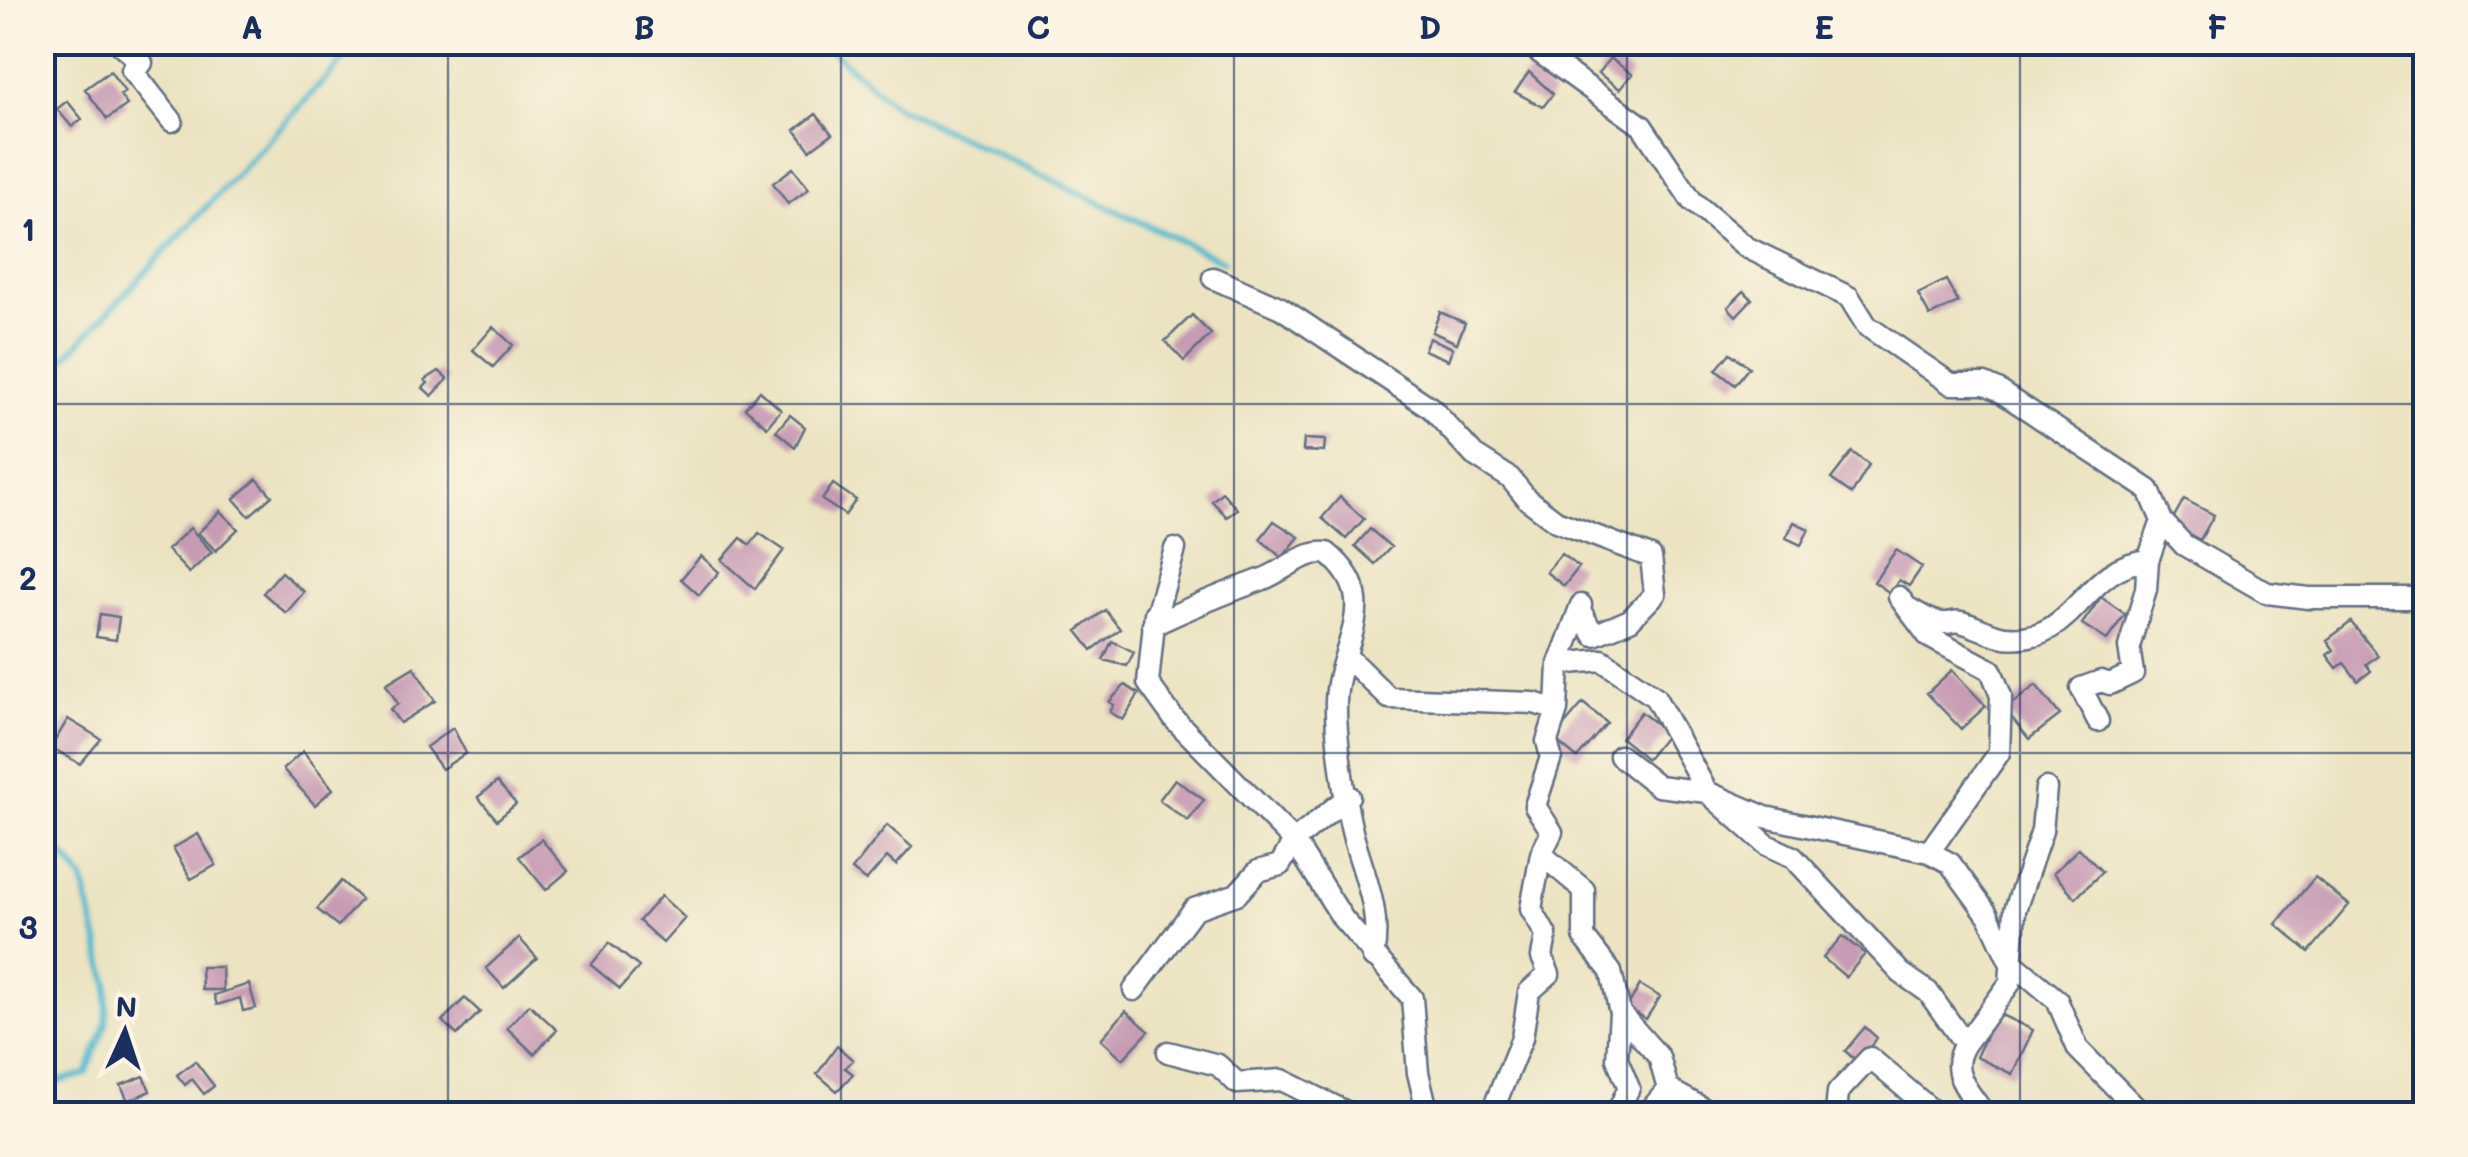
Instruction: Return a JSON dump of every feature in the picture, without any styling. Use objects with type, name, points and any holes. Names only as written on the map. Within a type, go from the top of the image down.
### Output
[{"type":"street","points":[[118,42],[142,63],[132,70],[172,121]]},
{"type":"street","points":[[1525,42],[1642,126],[1692,201],[1746,246],[1849,296],[1867,326],[1951,384],[1985,384],[1998,390],[2149,490],[2162,521],[2184,546],[2268,593],[2310,598],[2426,598]]},
{"type":"street","points":[[1212,278],[1281,308],[1431,408],[1474,456],[1510,478],[1527,499],[1556,521],[1651,557],[1655,594],[1630,620],[1594,635]]},
{"type":"street","points":[[2098,721],[2081,688],[2101,680],[2110,684],[2133,673],[2129,648],[2146,589],[2148,560],[2162,521]]},
{"type":"street","points":[[1374,957],[1380,924],[1355,843],[1338,748],[1336,697],[1359,616],[1350,578],[1327,553],[1314,552],[1264,579],[1238,585],[1153,625],[1148,684],[1224,772],[1294,841],[1343,918],[1374,957],[1412,998],[1418,1073],[1428,1114]]},
{"type":"street","points":[[1929,852],[1999,753],[2001,696],[1991,670],[1929,637],[1904,603],[1934,622],[1958,620],[2003,636],[2028,638],[2055,629],[2081,596],[2110,572],[2129,562],[2148,560]]},
{"type":"street","points":[[1492,1114],[1522,1038],[1530,992],[1548,974],[1542,956],[1546,935],[1531,908],[1541,854],[1552,832],[1535,806],[1550,756],[1547,741],[1558,710],[1560,664],[1581,607],[1603,646],[1602,660]]},
{"type":"street","points":[[1348,657],[1389,698],[1534,703],[1558,710]]},
{"type":"street","points":[[1560,664],[1602,660],[1654,697],[1706,792],[1767,845],[1793,857],[1901,973],[1928,992],[1965,1044]]},
{"type":"street","points":[[1620,756],[1658,786],[1706,792],[1765,817],[1929,852],[1950,863],[1988,914],[2009,960],[2057,1000],[2078,1049],[2142,1114]]},
{"type":"street","points":[[1984,1114],[1956,1071],[1956,1057],[2010,983],[2015,910],[2042,831],[2046,788]]},
{"type":"street","points":[[1134,990],[1194,909],[1237,894],[1258,871],[1280,865],[1294,841],[1348,796]]},
{"type":"street","points":[[1541,854],[1584,890],[1584,937],[1611,972],[1620,1012],[1616,1058],[1629,1088],[1616,1114]]},
{"type":"street","points":[[1620,1012],[1659,1057],[1668,1089],[1714,1114]]},
{"type":"street","points":[[1168,1052],[1218,1065],[1237,1082],[1282,1080],[1350,1114]]},
{"type":"street","points":[[1836,1114],[1838,1092],[1870,1058],[1936,1114]]},
{"type":"street","points":[[1647,1114],[1668,1089]]},
{"type":"building","points":[[1610,58],[1632,74],[1620,89],[1598,73]]},
{"type":"building","points":[[110,71],[125,92],[120,95],[127,105],[107,119],[85,89]]},
{"type":"building","points":[[1529,72],[1553,94],[1543,107],[1515,92]]},
{"type":"building","points":[[67,101],[82,119],[72,127],[57,109]]},
{"type":"building","points":[[816,114],[832,134],[810,150],[795,130]]},
{"type":"building","points":[[793,168],[809,189],[788,204],[773,183]]},
{"type":"building","points":[[1946,280],[1958,302],[1930,316],[1918,294]]},
{"type":"building","points":[[1744,291],[1752,299],[1736,316],[1728,307]]},
{"type":"building","points":[[1440,312],[1465,323],[1457,343],[1432,332]]},
{"type":"building","points":[[1192,315],[1211,334],[1184,361],[1165,341]]},
{"type":"building","points":[[493,327],[513,345],[493,367],[473,350]]},
{"type":"building","points":[[1429,338],[1453,348],[1448,360],[1424,350]]},
{"type":"building","points":[[1730,353],[1749,367],[1735,385],[1716,370]]},
{"type":"building","points":[[439,371],[448,379],[432,396],[423,388],[428,383],[425,380]]},
{"type":"building","points":[[760,391],[781,410],[767,427],[745,408]]},
{"type":"building","points":[[790,415],[805,427],[795,447],[776,431]]},
{"type":"building","points":[[1304,439],[1325,440],[1324,452],[1303,451]]},
{"type":"building","points":[[1852,452],[1869,465],[1852,494],[1831,479]]},
{"type":"building","points":[[257,479],[272,496],[249,516],[234,499]]},
{"type":"building","points":[[833,484],[856,500],[845,515],[822,500]]},
{"type":"building","points":[[1222,492],[1237,509],[1227,517],[1212,501]]},
{"type":"building","points":[[1340,497],[1364,519],[1346,539],[1322,518]]},
{"type":"building","points":[[2184,499],[2214,515],[2200,540],[2170,524]]},
{"type":"building","points":[[220,511],[238,529],[216,551],[198,533]]},
{"type":"building","points":[[1274,521],[1299,537],[1282,558],[1260,539]]},
{"type":"building","points":[[1794,522],[1809,529],[1801,545],[1786,538]]},
{"type":"building","points":[[190,528],[212,552],[189,573],[167,550]]},
{"type":"building","points":[[1370,529],[1391,547],[1375,564],[1355,546]]},
{"type":"building","points":[[759,533],[784,550],[755,589],[722,560],[741,538],[750,545]]},
{"type":"building","points":[[1896,550],[1922,567],[1909,586],[1899,580],[1890,593],[1874,582]]},
{"type":"building","points":[[1561,554],[1579,567],[1564,586],[1546,572]]},
{"type":"building","points":[[701,556],[719,572],[699,595],[681,579]]},
{"type":"building","points":[[281,572],[304,592],[286,613],[263,593]]},
{"type":"building","points":[[2101,597],[2125,614],[2107,640],[2082,624]]},
{"type":"building","points":[[1105,610],[1120,629],[1092,650],[1077,631]]},
{"type":"building","points":[[100,614],[119,617],[116,640],[96,637]]},
{"type":"building","points":[[2351,622],[2378,656],[2366,664],[2371,671],[2358,681],[2344,663],[2337,668],[2327,655],[2334,650],[2327,640]]},
{"type":"building","points":[[1112,641],[1134,652],[1127,666],[1103,660]]},
{"type":"building","points":[[414,667],[435,701],[400,723],[390,709],[398,704],[386,684]]},
{"type":"building","points":[[1952,670],[1986,706],[1961,729],[1927,693]]},
{"type":"building","points":[[1125,685],[1139,694],[1123,720],[1110,712],[1114,705],[1109,702]]},
{"type":"building","points":[[2036,685],[2060,715],[2029,739],[2005,709]]},
{"type":"building","points":[[1583,703],[1607,723],[1577,758],[1553,738]]},
{"type":"building","points":[[1641,712],[1668,733],[1647,759],[1621,738]]},
{"type":"building","points":[[68,719],[101,739],[80,764],[51,747]]},
{"type":"building","points":[[453,728],[466,753],[442,769],[426,747]]},
{"type":"building","points":[[303,751],[333,789],[315,805],[283,769]]},
{"type":"building","points":[[1175,779],[1204,800],[1188,821],[1159,800]]},
{"type":"building","points":[[497,782],[516,804],[497,820],[478,797]]},
{"type":"building","points":[[887,825],[912,847],[896,865],[887,857],[866,881],[852,870]]},
{"type":"building","points":[[198,834],[216,865],[191,879],[173,848]]},
{"type":"building","points":[[541,839],[568,871],[546,890],[519,857]]},
{"type":"building","points":[[2079,848],[2102,872],[2076,898],[2053,873]]},
{"type":"building","points":[[2315,877],[2349,905],[2309,952],[2276,924]]},
{"type":"building","points":[[341,881],[361,899],[338,926],[317,909]]},
{"type":"building","points":[[661,896],[685,918],[663,943],[639,921]]},
{"type":"building","points":[[1842,936],[1865,954],[1846,977],[1823,958]]},
{"type":"building","points":[[519,938],[537,958],[504,988],[486,968]]},
{"type":"building","points":[[609,943],[639,967],[620,989],[591,965]]},
{"type":"building","points":[[201,967],[222,967],[223,990],[202,990]]},
{"type":"building","points":[[249,984],[256,1008],[243,1011],[240,998],[217,1005],[214,995]]},
{"type":"building","points":[[1640,985],[1660,997],[1646,1019],[1627,1007]]},
{"type":"building","points":[[465,998],[480,1012],[457,1035],[442,1021]]},
{"type":"building","points":[[529,1004],[557,1030],[534,1054],[507,1028]]},
{"type":"building","points":[[1126,1011],[1149,1031],[1123,1059],[1101,1039]]},
{"type":"building","points":[[1997,1013],[2033,1030],[2012,1074],[1976,1057]]},
{"type":"building","points":[[1865,1027],[1877,1038],[1858,1062],[1845,1051]]},
{"type":"building","points":[[837,1046],[853,1060],[845,1068],[853,1074],[837,1091],[817,1074]]},
{"type":"building","points":[[195,1061],[214,1086],[204,1094],[192,1079],[185,1085],[177,1075]]},
{"type":"building","points":[[144,1076],[150,1091],[128,1101],[121,1085]]},
{"type":"waterway","points":[[42,383],[360,42]]},
{"type":"waterway","points":[[821,42],[895,106],[1223,261]]},
{"type":"waterway","points":[[42,852],[62,853],[83,879],[108,984],[106,1025],[86,1074],[51,1083],[42,1090]]}]
